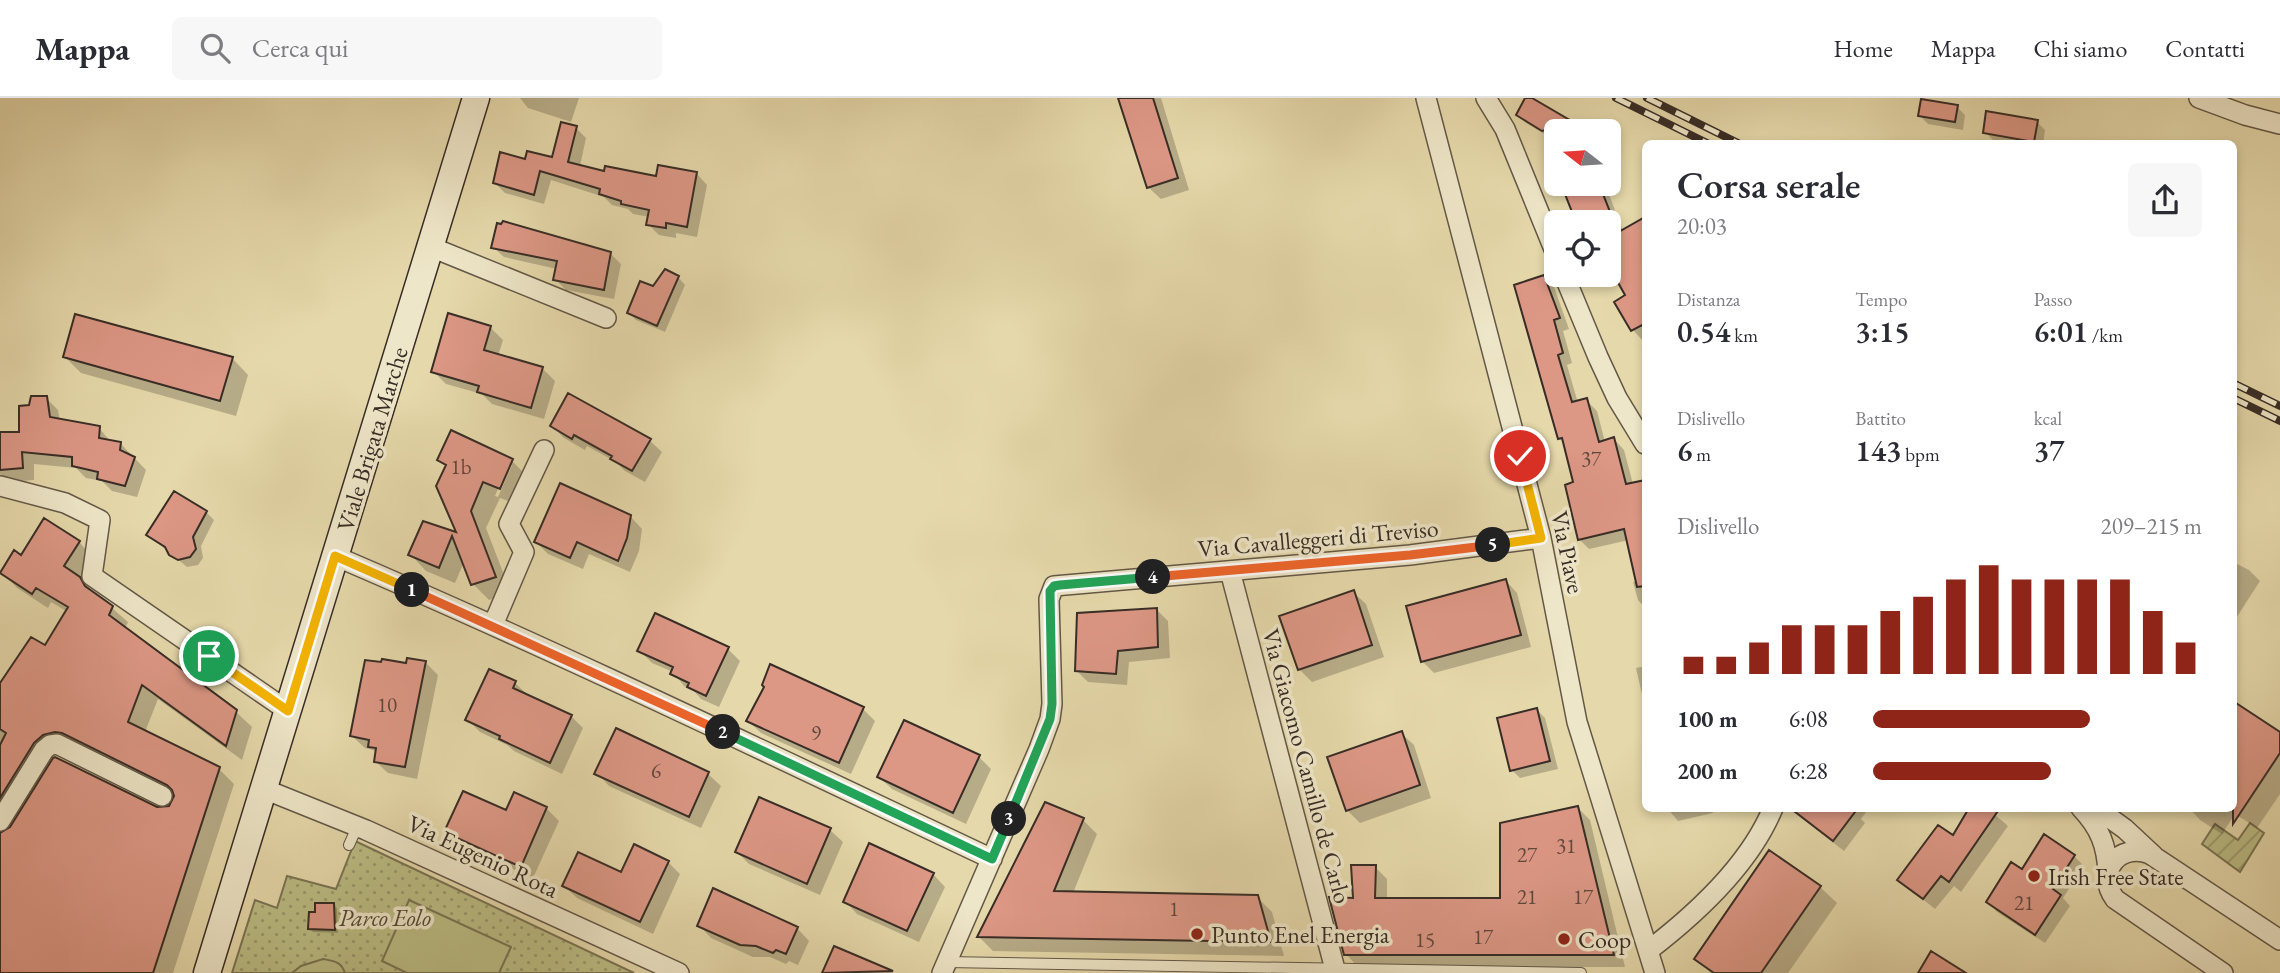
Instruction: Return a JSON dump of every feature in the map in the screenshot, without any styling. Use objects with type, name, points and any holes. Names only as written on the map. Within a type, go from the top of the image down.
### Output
[{"type":"street","name":"Viale Brigata Marche","points":[[207,973],[476,98]]},
{"type":"street","name":"Via Piave","points":[[1426,98],[1541,538],[1577,722],[1655,973]]},
{"type":"street","points":[[1486,98],[1505,129],[1544,225]]},
{"type":"street","points":[[2199,98],[2245,115],[2280,124]]},
{"type":"street","points":[[430,247],[606,318]]},
{"type":"street","points":[[1569,287],[1617,398],[1642,438]]},
{"type":"street","points":[[493,625],[524,552],[509,524],[544,450]]},
{"type":"street","points":[[0,486],[65,503],[100,520],[92,576],[288,711]]},
{"type":"street","name":"Via Cavalleggeri di Treviso","points":[[992,859],[1050,719],[1052,704],[1049,600],[1054,586],[1410,555],[1541,538]]},
{"type":"street","points":[[335,556],[493,625],[992,859],[944,968]]},
{"type":"street","name":"Via Giacomo Camillo de Carlo","points":[[1230,571],[1336,972]]},
{"type":"street","points":[[0,821],[44,750],[50,745],[57,744],[162,796]]},
{"type":"street","name":"Via Eugenio Rota","points":[[264,789],[357,827],[679,973]]},
{"type":"street","points":[[1649,950],[1688,920],[1740,862],[1762,834],[1771,812]]},
{"type":"street","points":[[2084,812],[2104,839],[2109,890],[2119,902],[2223,973]]},
{"type":"street","points":[[2102,812],[2125,829],[2154,857]]},
{"type":"street","points":[[2108,874],[2117,858],[2128,852],[2141,851],[2280,940]]},
{"type":"lane","points":[[349,845],[357,827]]},
{"type":"lane","points":[[944,968],[1581,973]]},
{"type":"green space","points":[[2250,823],[2264,833],[2240,872],[2202,844],[2215,824],[2238,840]]},
{"type":"green space","name":"Parco Eolo","points":[[355,841],[634,973],[232,973],[255,900],[277,908],[287,876],[336,889]]},
{"type":"green space","points":[[409,900],[511,947],[499,973],[407,973],[382,961]]},
{"type":"green space","points":[[323,959],[339,964],[345,973],[292,973],[301,966]]},
{"type":"building","points":[[1118,98],[1153,98],[1178,178],[1147,188]]},
{"type":"building","points":[[1525,98],[1532,98],[1568,119],[1544,119],[1542,131],[1516,115]]},
{"type":"building","points":[[1921,99],[1958,105],[1955,122],[1918,116]]},
{"type":"building","points":[[1986,111],[2038,120],[2034,140],[1983,133]]},
{"type":"building","points":[[561,122],[577,126],[568,162],[604,171],[605,166],[656,176],[658,165],[697,172],[687,227],[666,223],[666,228],[646,225],[649,210],[621,204],[621,201],[599,194],[600,189],[540,171],[534,195],[493,183],[500,152],[525,159],[527,151],[552,157]]},
{"type":"building","points":[[1566,196],[1604,196],[1609,210],[1571,210]]},
{"type":"building","points":[[1642,219],[1642,325],[1631,331],[1614,302],[1625,295],[1620,287],[1621,231]]},
{"type":"building","points":[[503,221],[611,252],[604,290],[553,280],[557,261],[491,248],[497,223],[501,224]]},
{"type":"building","points":[[665,269],[679,276],[657,326],[627,313],[640,281],[653,286]]},
{"type":"building","points":[[1544,275],[1544,287],[1548,287],[1560,318],[1554,320],[1563,353],[1558,355],[1572,402],[1587,398],[1599,442],[1614,437],[1626,484],[1642,481],[1642,586],[1637,587],[1624,529],[1578,540],[1565,485],[1573,482],[1562,438],[1558,439],[1514,285]]},
{"type":"building","points":[[448,313],[491,326],[484,350],[543,367],[531,408],[477,392],[479,386],[431,372]]},
{"type":"building","points":[[75,314],[233,357],[220,401],[63,357]]},
{"type":"building","points":[[568,393],[651,439],[632,471],[610,459],[612,456],[574,435],[572,439],[550,426]]},
{"type":"building","points":[[31,396],[47,396],[50,417],[100,426],[99,438],[121,442],[120,450],[135,457],[125,486],[97,479],[98,472],[72,466],[72,457],[22,452],[23,468],[0,470],[0,432],[19,432],[19,406],[29,405]]},
{"type":"building","points":[[451,430],[513,459],[500,489],[483,482],[471,511],[496,577],[471,585],[452,536],[439,568],[408,555],[423,521],[456,532],[436,486],[446,465],[437,460]]},
{"type":"building","points":[[560,483],[631,515],[627,538],[618,561],[577,542],[570,558],[534,542]]},
{"type":"building","points":[[174,491],[207,511],[193,537],[196,549],[190,557],[178,560],[169,555],[165,547],[146,535]]},
{"type":"building","points":[[44,518],[80,541],[64,566],[80,577],[85,586],[113,606],[109,615],[237,710],[226,746],[142,685],[128,722],[220,767],[153,973],[0,973],[0,833],[10,827],[53,758],[157,807],[169,806],[174,796],[167,785],[55,732],[43,735],[34,743],[0,798],[0,745],[6,733],[0,729],[0,683],[31,637],[45,645],[68,607],[36,588],[32,594],[0,573],[14,550],[21,555]]},
{"type":"building","points":[[1506,579],[1521,635],[1421,662],[1406,606]]},
{"type":"building","points":[[1354,590],[1372,645],[1298,670],[1279,616]]},
{"type":"building","points":[[1157,608],[1158,647],[1118,651],[1116,674],[1075,671],[1077,613]]},
{"type":"building","points":[[655,613],[729,647],[706,696],[687,687],[689,683],[670,674],[673,667],[637,651]]},
{"type":"building","points":[[407,658],[426,661],[405,767],[374,762],[376,748],[368,747],[369,740],[350,736],[365,660],[381,662],[382,659],[406,663]]},
{"type":"building","points":[[770,664],[864,707],[839,763],[746,721],[764,687],[762,685]]},
{"type":"building","points":[[489,669],[516,681],[513,688],[572,715],[550,763],[465,720]]},
{"type":"building","points":[[2237,704],[2280,732],[2280,753],[2233,824],[2233,812],[2237,812]]},
{"type":"building","points":[[1537,708],[1550,761],[1510,771],[1497,718]]},
{"type":"building","points":[[904,720],[980,755],[953,813],[877,777]]},
{"type":"building","points":[[616,728],[709,772],[689,817],[594,774]]},
{"type":"building","points":[[1402,731],[1420,785],[1346,811],[1327,757]]},
{"type":"building","points":[[463,791],[506,810],[514,792],[547,807],[521,867],[444,832]]},
{"type":"building","points":[[759,797],[831,828],[807,884],[735,852]]},
{"type":"building","points":[[1045,802],[1084,818],[1054,891],[1258,895],[1271,942],[977,937]]},
{"type":"building","points":[[1578,806],[1614,955],[1344,955],[1329,897],[1353,898],[1351,865],[1376,865],[1375,898],[1500,898],[1500,823]]},
{"type":"building","points":[[1795,812],[1855,812],[1833,841]]},
{"type":"building","points":[[1967,812],[1997,812],[1949,882],[1941,876],[1923,899],[1897,880],[1938,825],[1953,835]]},
{"type":"building","points":[[2044,834],[2075,855],[2053,889],[2061,895],[2035,935],[1986,902],[2011,862],[2022,869]]},
{"type":"building","points":[[869,843],[934,873],[907,931],[843,902]]},
{"type":"building","points":[[634,844],[669,861],[640,922],[562,886],[578,852],[621,872]]},
{"type":"building","points":[[1769,850],[1821,886],[1761,973],[1714,973],[1694,959]]},
{"type":"building","points":[[713,888],[798,927],[786,954],[740,945],[697,926]]},
{"type":"building","points":[[315,903],[334,903],[335,930],[308,929],[309,912],[315,912]]},
{"type":"building","points":[[834,946],[893,971],[822,973]]},
{"type":"building","points":[[1931,951],[1966,973],[1918,973]]},
{"type":"railway","points":[[1616,98],[1701,140]]},
{"type":"railway","points":[[1647,98],[1732,140]]},
{"type":"railway","points":[[2237,385],[2280,406]]},
{"type":"railway","points":[[2237,400],[2280,421]]},
{"type":"place","name":"Irish Free State","points":[[2034,876]]},
{"type":"place","name":"Punto Enel Energia","points":[[1197,934]]},
{"type":"place","name":"Coop","points":[[1564,939]]},
{"type":"route","points":[[209,656],[288,711],[335,556],[493,625],[992,859],[1040,749],[1050,719],[1052,704],[1049,600],[1054,586],[1410,555],[1541,538],[1520,456]]}]
